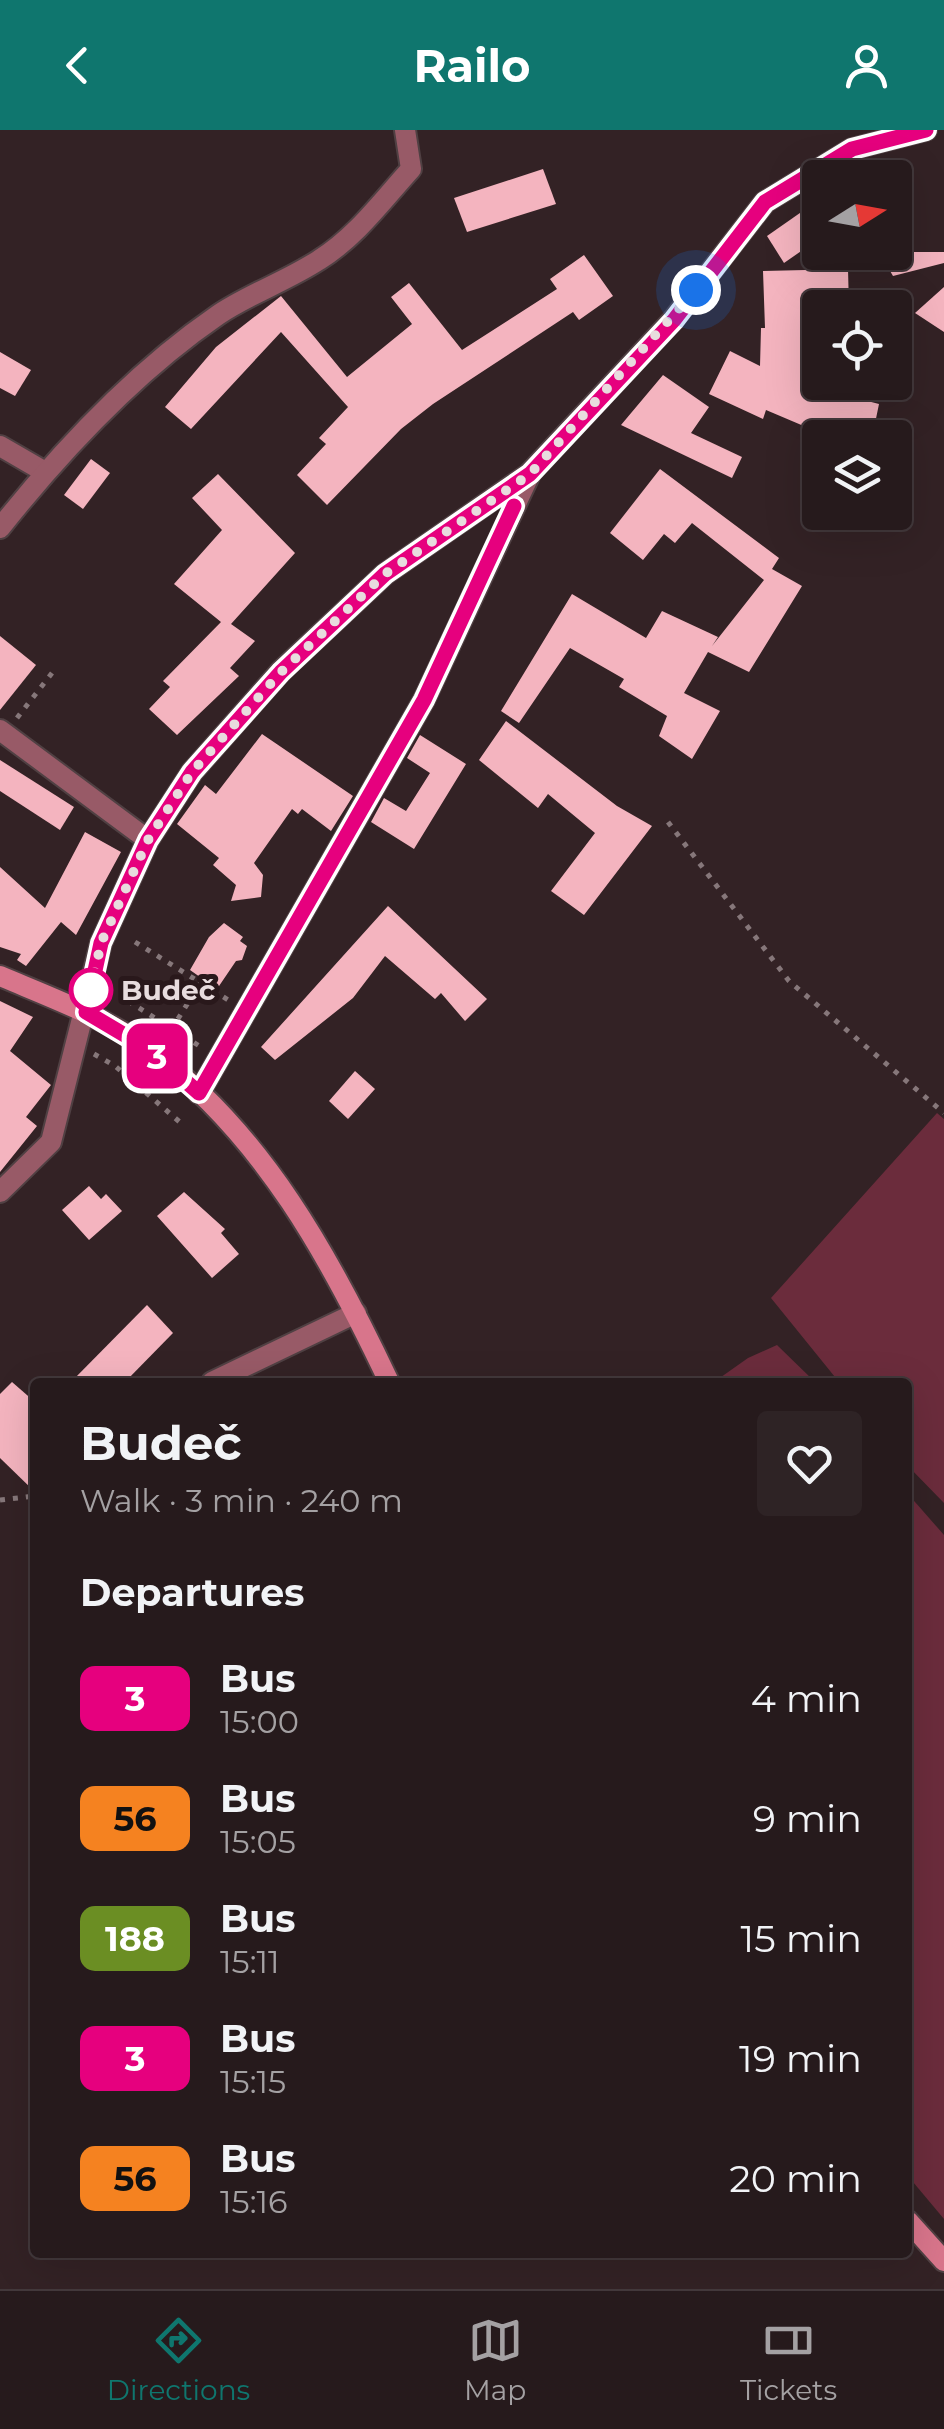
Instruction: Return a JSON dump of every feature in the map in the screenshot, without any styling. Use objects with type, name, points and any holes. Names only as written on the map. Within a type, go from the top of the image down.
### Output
[{"type":"street","points":[[0,528],[45,472],[130,388],[218,315],[320,260],[354,234],[411,169],[405,130]]},
{"type":"street","points":[[0,1192],[51,1142],[101,943],[148,840],[192,772],[281,672],[385,574],[530,474],[674,320],[765,202],[852,149],[926,130]]},
{"type":"street","points":[[0,446],[45,472]]},
{"type":"street","points":[[199,1093],[424,700],[530,474]]},
{"type":"street","points":[[3,731],[148,840]]},
{"type":"street","points":[[0,976],[86,1012],[150,1050],[240,1134],[322,1249],[387,1378]]},
{"type":"street","points":[[220,1378],[356,1313]]},
{"type":"street","points":[[912,2225],[944,2261]]},
{"type":"path","points":[[3,731],[52,673]]},
{"type":"path","points":[[668,822],[789,981],[944,1113]]},
{"type":"path","points":[[135,942],[201,982],[171,1030]]},
{"type":"path","points":[[128,1001],[198,1048],[227,1045]]},
{"type":"path","points":[[78,1046],[115,1066],[182,1124]]},
{"type":"path","points":[[0,1500],[30,1497]]},
{"type":"shaded area","points":[[937,1113],[944,1119],[944,1503],[912,1470],[912,1378],[836,1378],[771,1298]]},
{"type":"shaded area","points":[[777,1345],[811,1378],[720,1378],[748,1358]]},
{"type":"shaded area","points":[[912,1499],[944,1535],[944,2219],[912,2181]]},
{"type":"building","points":[[543,169],[556,204],[467,232],[454,198]]},
{"type":"building","points":[[802,212],[802,250],[784,263],[767,236]]},
{"type":"building","points":[[912,250],[944,252],[944,263],[893,276],[890,270],[912,270]]},
{"type":"building","points":[[584,255],[613,296],[579,320],[573,312],[433,404],[401,429],[327,505],[297,475],[326,444],[319,438],[348,407],[281,332],[191,429],[165,407],[216,347],[281,296],[347,377],[412,324],[391,297],[409,283],[462,350],[557,289],[550,279]]},
{"type":"building","points":[[848,270],[849,290],[802,290],[802,400],[864,400],[879,404],[876,420],[802,420],[802,425],[766,410],[763,419],[709,394],[730,351],[760,366],[761,328],[765,328],[763,271]]},
{"type":"building","points":[[944,287],[944,332],[915,313]]},
{"type":"building","points":[[0,352],[31,370],[15,396],[0,388]]},
{"type":"building","points":[[663,375],[709,407],[691,433],[742,457],[732,478],[621,425]]},
{"type":"building","points":[[91,459],[110,473],[83,509],[64,495]]},
{"type":"building","points":[[660,469],[779,558],[772,569],[802,586],[749,672],[708,652],[684,693],[720,711],[692,759],[659,736],[667,716],[619,687],[624,679],[570,648],[519,723],[501,711],[572,594],[646,638],[662,611],[718,637],[712,646],[764,580],[692,523],[675,543],[664,534],[643,560],[610,533]]},
{"type":"building","points":[[218,474],[295,553],[231,624],[255,641],[230,668],[239,676],[177,735],[149,709],[170,687],[163,681],[221,622],[174,584],[222,530],[192,498]]},
{"type":"building","points":[[0,636],[36,665],[0,710]]},
{"type":"building","points":[[506,721],[617,806],[652,826],[584,915],[551,891],[595,833],[548,794],[538,808],[479,760]]},
{"type":"building","points":[[262,734],[353,796],[331,831],[302,809],[298,814],[292,809],[254,863],[263,875],[261,897],[231,901],[236,885],[213,865],[219,858],[177,824],[205,785],[216,794]]},
{"type":"building","points":[[420,735],[466,764],[414,849],[371,822],[384,798],[406,811],[430,773],[407,758]]},
{"type":"building","points":[[0,760],[74,807],[60,830],[0,791]]},
{"type":"building","points":[[85,832],[121,852],[76,935],[61,922],[26,966],[17,960],[21,954],[0,947],[0,867],[45,908]]},
{"type":"building","points":[[388,906],[487,999],[465,1021],[441,993],[435,999],[385,956],[353,998],[275,1060],[261,1047]]},
{"type":"building","points":[[224,923],[243,937],[240,941],[247,946],[242,960],[236,961],[217,989],[190,970],[209,937]]},
{"type":"building","points":[[0,1001],[33,1017],[10,1051],[51,1085],[26,1117],[37,1126],[0,1172]]},
{"type":"building","points":[[355,1071],[375,1089],[348,1119],[329,1101]]},
{"type":"building","points":[[89,1186],[101,1199],[106,1194],[122,1211],[89,1240],[62,1210]]},
{"type":"building","points":[[184,1192],[225,1229],[221,1233],[239,1254],[212,1278],[157,1216]]},
{"type":"building","points":[[147,1305],[173,1333],[129,1378],[75,1378]]},
{"type":"building","points":[[12,1382],[30,1398],[30,1487],[0,1458],[0,1394]]},
{"type":"bus line","name":"3","points":[[514,506],[424,700],[199,1093],[150,1050],[86,1012],[101,943],[148,840],[192,772],[281,672],[385,574],[530,474],[674,320],[765,202],[852,149],[926,130]]},
{"type":"place","name":"Budeč","points":[[91,990]]},
{"type":"route","points":[[91,990],[101,943],[148,840],[192,772],[281,672],[385,574],[530,474],[674,320],[696,290]]}]
